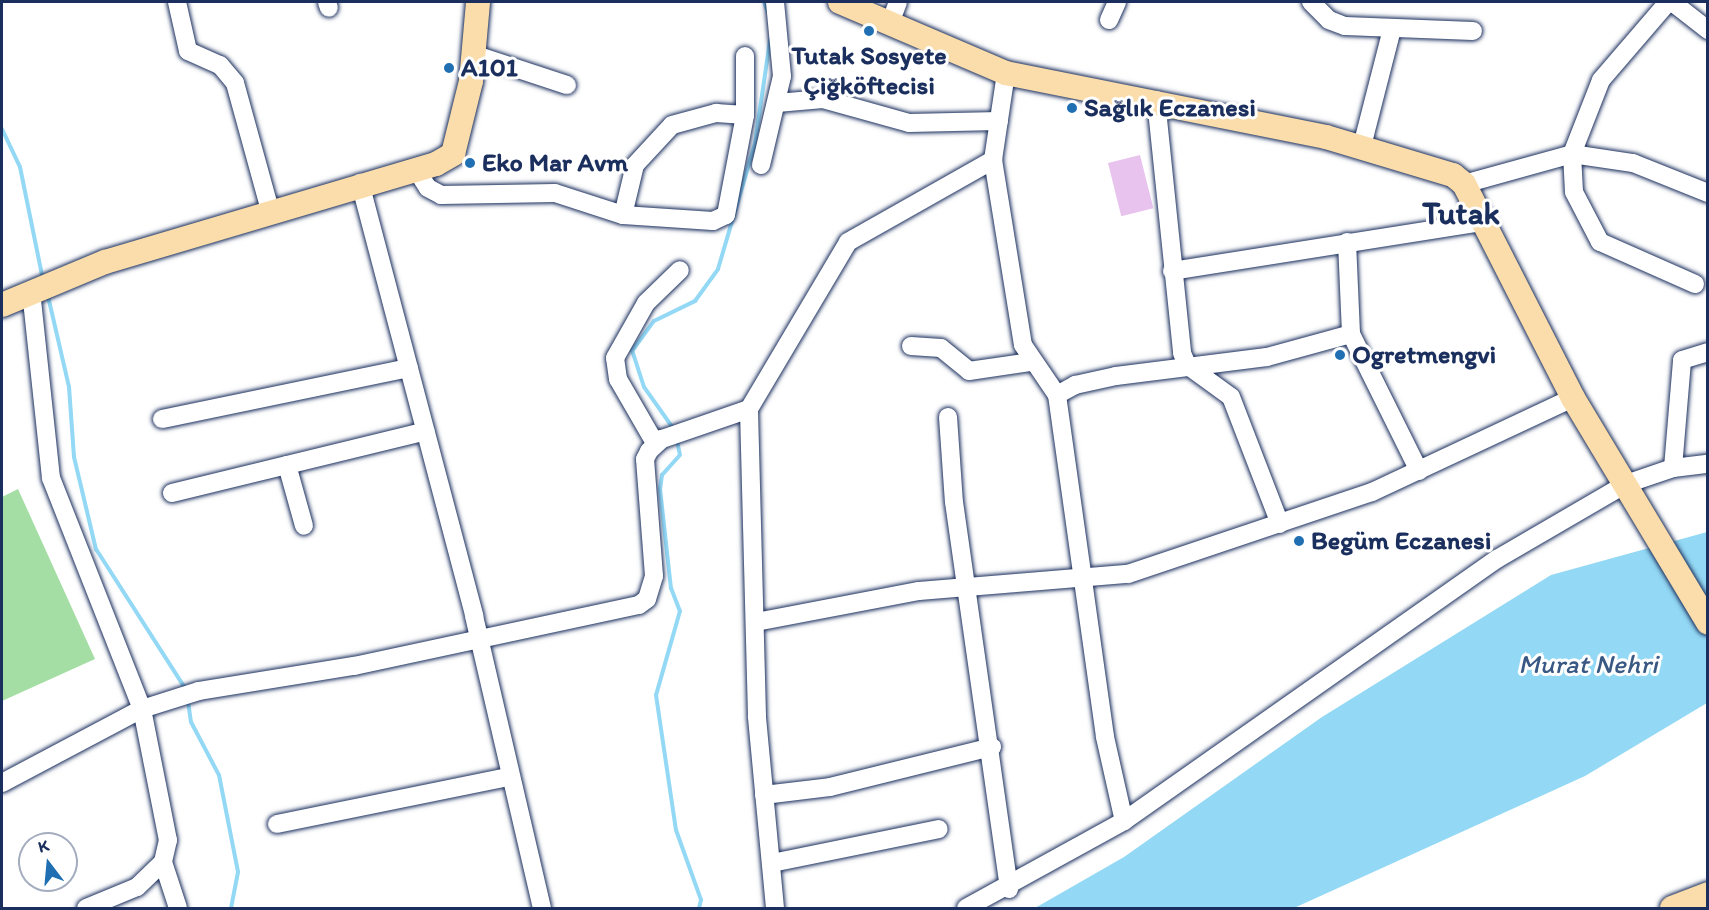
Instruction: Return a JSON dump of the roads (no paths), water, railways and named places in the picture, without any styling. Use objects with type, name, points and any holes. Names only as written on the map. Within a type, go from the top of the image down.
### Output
[{"type":"main road","points":[[2,305],[42,287],[270,210],[416,169],[453,154],[473,54],[477,2]]},
{"type":"main road","points":[[840,2],[894,12],[1006,73],[1156,100],[1362,146],[1443,170],[1464,184],[1480,222],[1573,398],[1707,624]]},
{"type":"main road","points":[[1672,909],[1707,894]]},
{"type":"street","points":[[177,2],[188,51],[220,65],[235,83],[270,210]]},
{"type":"street","points":[[761,165],[777,103],[783,52],[775,2]]},
{"type":"street","points":[[1109,20],[1118,2]]},
{"type":"street","points":[[1311,2],[1329,20],[1345,26],[1473,31]]},
{"type":"street","points":[[1695,284],[1600,242],[1574,192],[1572,154],[1601,80],[1670,2],[1707,30]]},
{"type":"street","points":[[1362,146],[1392,29]]},
{"type":"street","points":[[473,54],[567,85]]},
{"type":"street","points":[[416,169],[428,188],[441,195],[555,193],[623,215],[722,218],[745,115],[745,56]]},
{"type":"street","points":[[1006,73],[993,160],[1023,345],[1031,362],[1057,394],[1085,579],[1105,737],[1124,821]]},
{"type":"street","points":[[777,103],[824,99],[909,123],[999,121]]},
{"type":"street","points":[[1156,100],[1172,271],[1187,365],[1231,397]]},
{"type":"street","points":[[623,215],[635,165],[672,124],[716,112],[745,115]]},
{"type":"street","points":[[1464,184],[1572,154],[1633,163],[1707,193]]},
{"type":"street","points":[[775,909],[764,795],[749,409],[848,242],[993,160]]},
{"type":"street","points":[[360,183],[479,639],[508,777],[542,909]]},
{"type":"street","points":[[1172,271],[1480,222]]},
{"type":"street","points":[[1347,242],[1351,334],[1419,471]]},
{"type":"street","points":[[659,441],[618,379],[615,358],[646,303],[680,270]]},
{"type":"street","points":[[42,287],[57,501],[142,708],[163,801],[168,840],[163,862],[178,909]]},
{"type":"street","points":[[1057,394],[1075,385],[1187,365],[1234,362],[1351,334]]},
{"type":"street","points":[[911,346],[941,348],[969,371],[1031,362]]},
{"type":"street","points":[[1673,468],[1682,360],[1707,352]]},
{"type":"street","points":[[1234,362],[1231,397],[1280,524]]},
{"type":"street","points":[[162,419],[409,368]]},
{"type":"street","points":[[756,622],[968,586],[1128,574],[1280,524],[1419,471],[1573,398]]},
{"type":"street","points":[[2,783],[142,708],[199,691],[479,639],[647,598],[654,576],[645,459],[659,441],[749,409]]},
{"type":"street","points":[[948,417],[953,495],[992,747],[1009,889]]},
{"type":"street","points":[[172,493],[426,431]]},
{"type":"street","points":[[966,909],[1009,889],[1124,821],[1370,644],[1497,560],[1626,484],[1673,468],[1707,464]]},
{"type":"street","points":[[287,465],[304,526]]},
{"type":"street","points":[[764,795],[830,787],[992,747]]},
{"type":"street","points":[[278,824],[508,777]]},
{"type":"street","points":[[772,863],[939,829]]},
{"type":"street","points":[[86,909],[137,886],[163,862]]},
{"type":"water","name":"Murat Nehri","points":[[1707,532],[1707,703],[1585,776],[1294,908],[1035,908],[1124,857],[1322,717],[1551,575]]},
{"type":"waterway","points":[[764,2],[768,12]]},
{"type":"waterway","points":[[673,428],[644,387],[632,351],[654,321],[695,301],[718,269],[755,143],[770,40]]},
{"type":"waterway","points":[[2,129],[20,167],[43,280]]},
{"type":"waterway","points":[[48,296],[69,387],[74,457],[96,549],[186,690]]},
{"type":"waterway","points":[[677,441],[680,455],[662,475],[660,489],[671,588],[680,611],[656,695],[676,830],[701,900],[699,908]]},
{"type":"waterway","points":[[188,701],[191,722],[219,775],[238,872],[231,908]]},
{"type":"place","name":"Tutak Sosyete Çiğköftecisi","points":[[869,31]]},
{"type":"place","name":"A101","points":[[449,68]]},
{"type":"place","name":"Sağlık Eczanesi","points":[[1072,108]]},
{"type":"place","name":"Eko Mar Avm","points":[[470,163]]},
{"type":"place","name":"Ogretmengvi","points":[[1340,355]]},
{"type":"place","name":"Begüm Eczanesi","points":[[1299,541]]},
{"type":"district","name":"Tutak","points":[[1461,213]]}]
